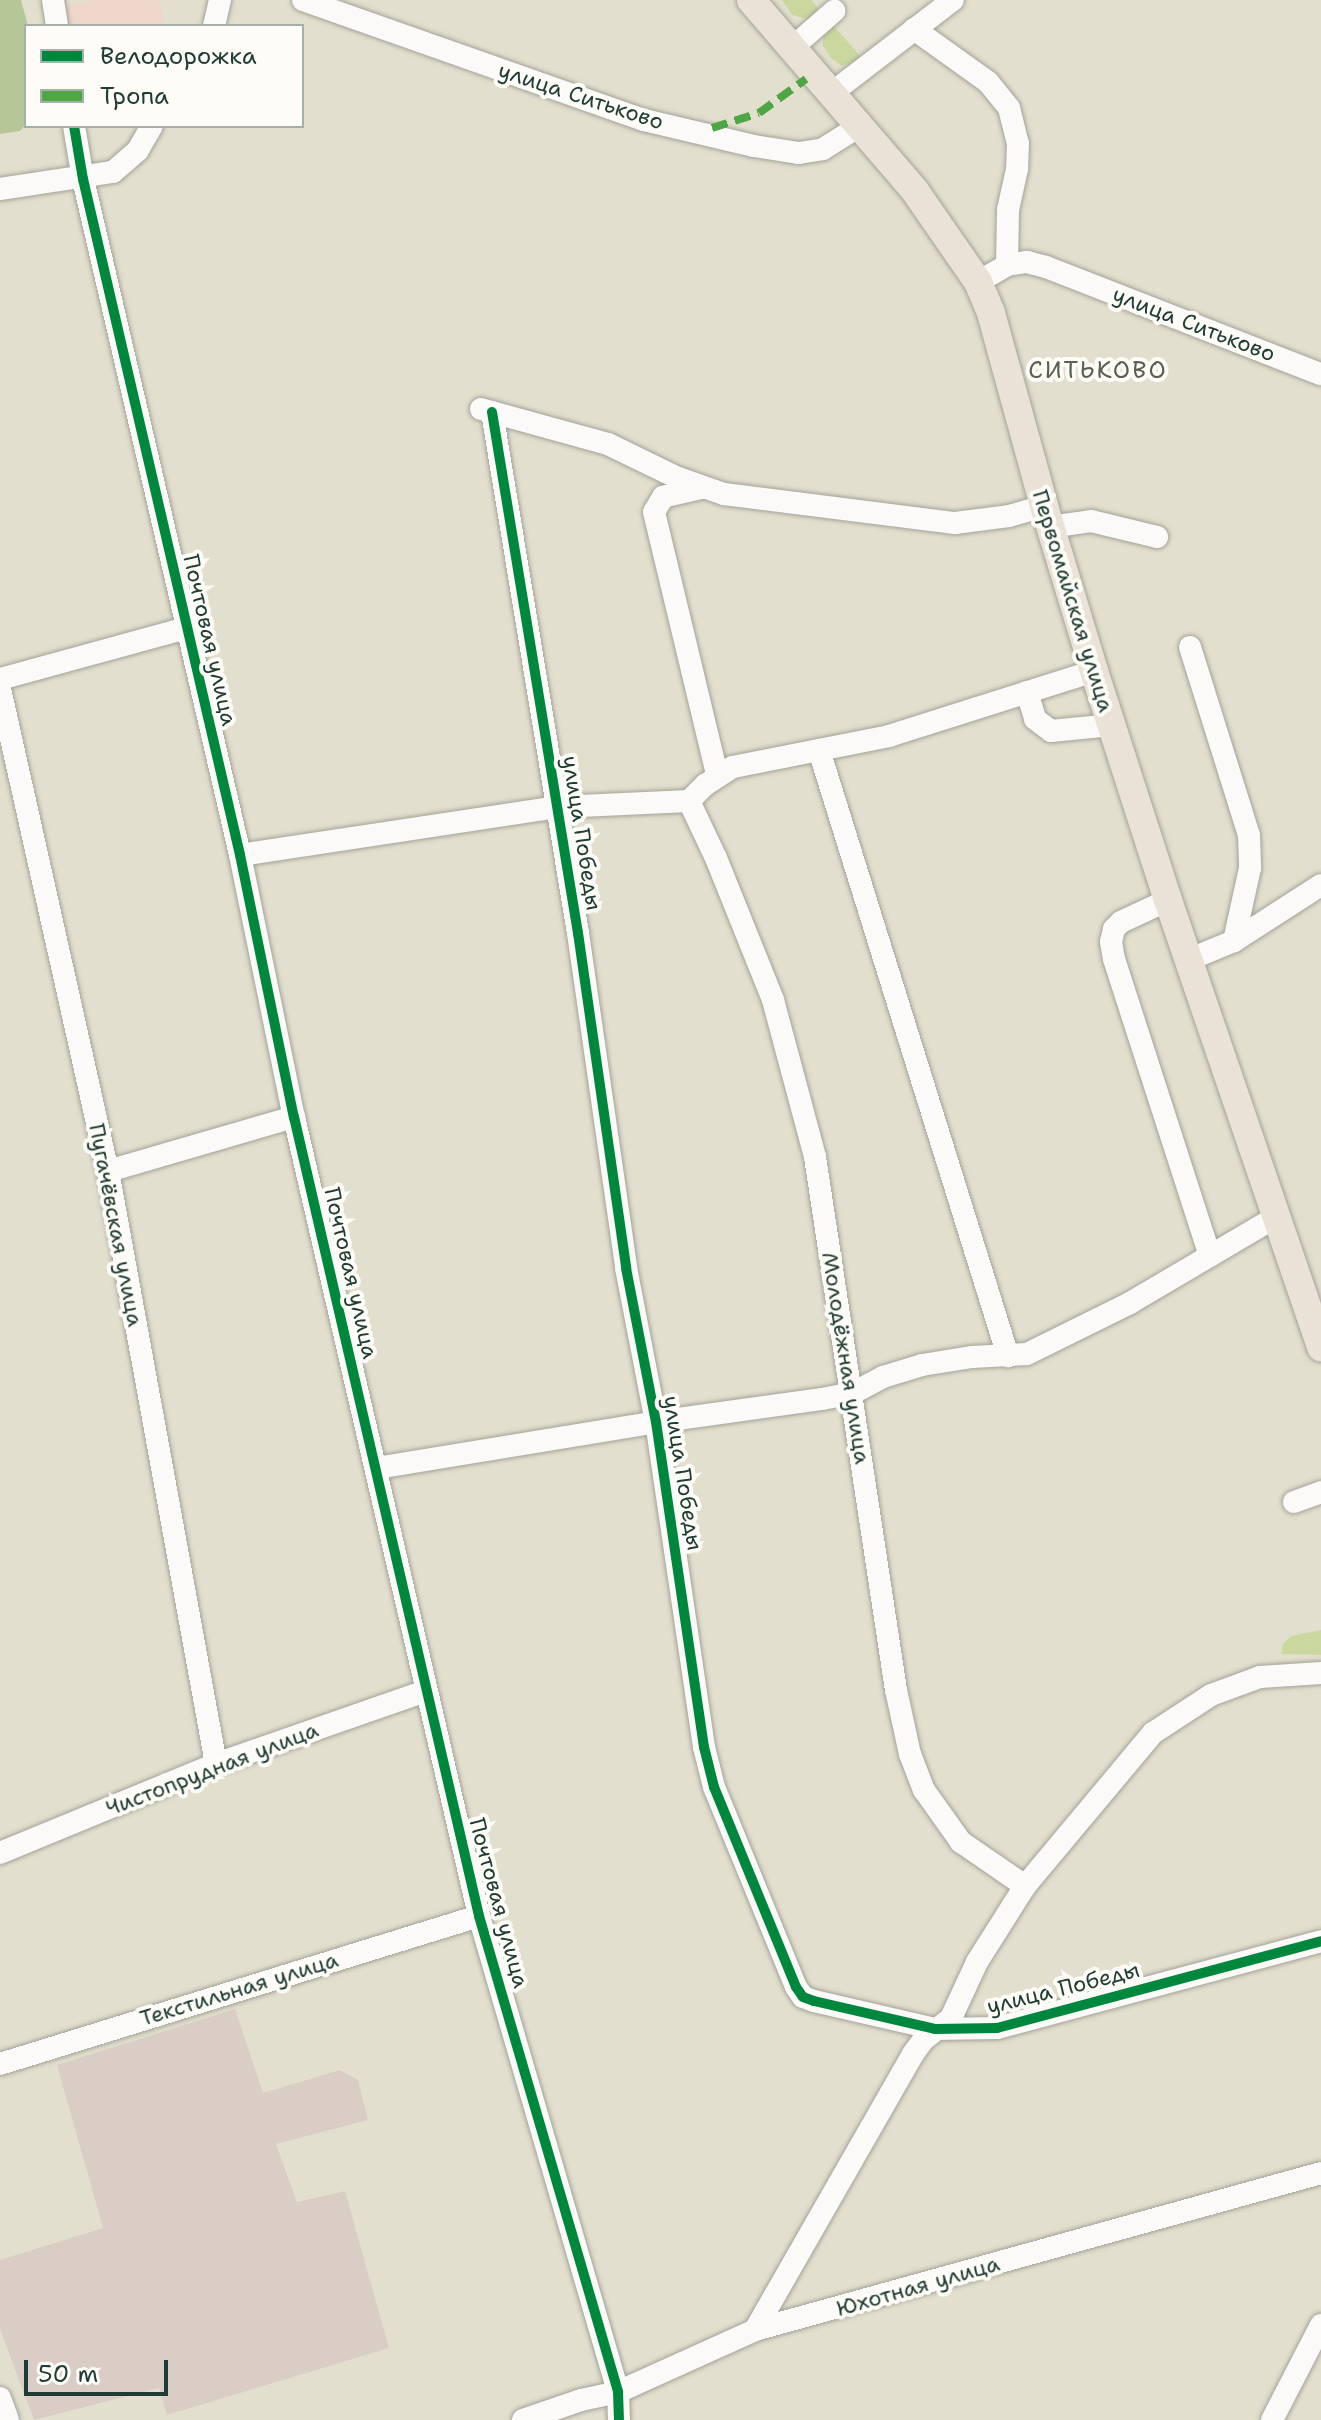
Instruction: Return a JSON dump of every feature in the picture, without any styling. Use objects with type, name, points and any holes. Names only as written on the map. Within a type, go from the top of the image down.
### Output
[{"type":"main road","name":"Первомайская улица","points":[[761,6],[915,191],[978,282],[998,337],[1047,517],[1094,671],[1188,960],[1321,1348]]},
{"type":"street","points":[[53,0],[57,24]]},
{"type":"street","points":[[214,24],[220,0]]},
{"type":"street","name":"улица Ситьково","points":[[303,0],[644,120],[754,146],[799,153],[823,149],[861,125]]},
{"type":"street","points":[[833,92],[953,0]]},
{"type":"street","points":[[793,47],[834,11]]},
{"type":"street","points":[[914,29],[988,82],[1009,108],[1018,143],[1017,169],[1008,210],[1007,265],[978,282]]},
{"type":"street","name":"Почтовая улица","points":[[74,128],[83,179],[240,855],[294,1117],[479,1916],[618,2392],[619,2420]]},
{"type":"street","points":[[0,189],[83,179],[113,172],[126,163],[151,128]]},
{"type":"street","name":"улица Ситьково","points":[[1007,265],[1027,262],[1046,267],[1321,374]]},
{"type":"street","name":"улица Победы","points":[[703,488],[608,444],[486,410],[558,807],[626,1268],[656,1422],[704,1747],[714,1787],[796,1987],[814,2001],[935,2029],[997,2028],[1321,1941]]},
{"type":"street","points":[[717,775],[654,512],[663,497],[703,488],[763,499],[955,523],[1009,516],[1091,521],[1157,537]]},
{"type":"street","points":[[0,679],[187,628]]},
{"type":"street","points":[[1190,647],[1249,835],[1250,868],[1234,941]]},
{"type":"street","points":[[240,855],[558,807],[689,801],[717,775],[733,767],[889,736],[1094,671]]},
{"type":"street","name":"Пугачёвская улица","points":[[0,689],[108,1171],[216,1764]]},
{"type":"street","points":[[1027,692],[1035,719],[1051,731],[1112,725]]},
{"type":"street","points":[[819,750],[1008,1356]]},
{"type":"street","name":"Молодёжная улица","points":[[689,801],[716,858],[773,1000],[815,1157],[896,1690],[910,1754],[924,1790],[961,1842],[1025,1886]]},
{"type":"street","points":[[1188,960],[1234,941],[1321,885]]},
{"type":"street","points":[[1168,900],[1121,922],[1114,929],[1111,942],[1210,1256]]},
{"type":"street","points":[[108,1171],[294,1117]]},
{"type":"street","points":[[376,1468],[853,1393],[883,1377],[922,1365],[972,1357],[1027,1354],[1130,1303],[1276,1217]]},
{"type":"street","points":[[1294,1502],[1321,1492]]},
{"type":"street","points":[[755,2330],[913,2054],[935,2029],[951,2018],[977,1962],[1025,1886],[1153,1733],[1211,1695],[1260,1677],[1321,1673]]},
{"type":"street","name":"Чистопрудная улица","points":[[0,1853],[216,1764],[426,1691]]},
{"type":"street","name":"Текстильная улица","points":[[0,2064],[479,1916]]},
{"type":"street","name":"Юхотная улица","points":[[523,2420],[581,2400],[618,2392],[755,2330],[1321,2173]]},
{"type":"street","points":[[1272,2420],[1321,2325]]},
{"type":"street","points":[[602,2420],[618,2392],[631,2407],[635,2420]]},
{"type":"street","points":[[0,2398],[8,2420]]},
{"type":"shaded area","points":[[98,0],[160,0],[164,24],[64,24],[60,7]]},
{"type":"shaded area","points":[[235,2009],[263,2093],[340,2070],[358,2080],[368,2120],[276,2144],[297,2202],[345,2191],[389,2348],[167,2415],[159,2388],[34,2420],[0,2329],[0,2260],[103,2228],[57,2065]]},
{"type":"green space","points":[[0,0],[21,0],[27,24],[24,24],[24,126],[20,131],[0,134]]},
{"type":"green space","points":[[782,0],[812,0],[819,10],[807,19],[792,15]]},
{"type":"green space","points":[[834,26],[863,59],[842,66],[831,58],[823,46],[823,37]]},
{"type":"green space","points":[[1321,1630],[1321,1655],[1281,1654],[1283,1644],[1291,1636]]},
{"type":"marked path","points":[[712,128],[759,113],[806,79]]},
{"type":"cycle path","points":[[74,128],[83,179],[240,855],[294,1117],[479,1916],[618,2392],[619,2420]]},
{"type":"cycle path","points":[[492,412],[578,933],[626,1268],[656,1422],[704,1747],[714,1787],[796,1987],[803,1997],[814,2001],[935,2029],[997,2028],[1321,1941]]},
{"type":"district","name":"СИТЬКОВО","points":[[1098,371]]}]
